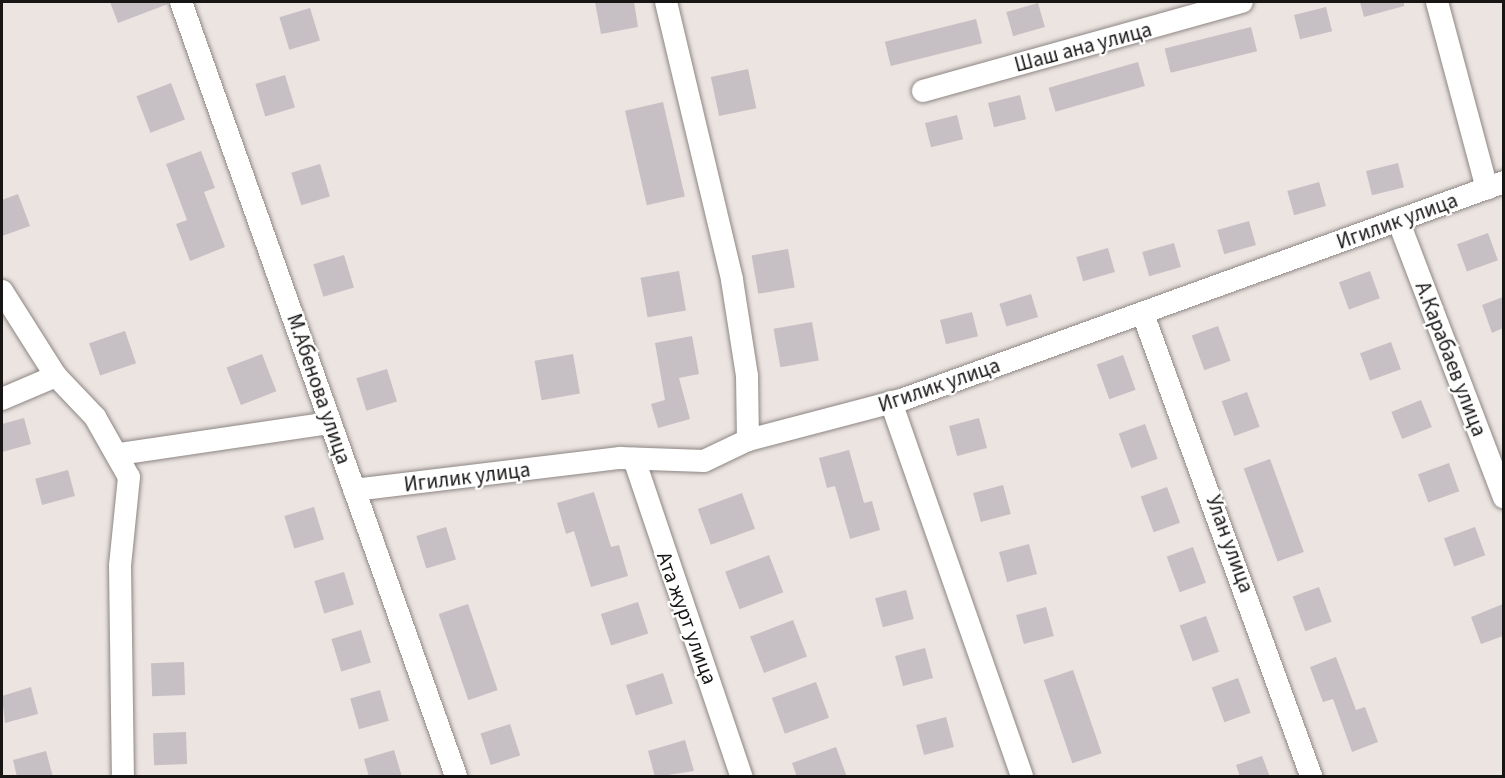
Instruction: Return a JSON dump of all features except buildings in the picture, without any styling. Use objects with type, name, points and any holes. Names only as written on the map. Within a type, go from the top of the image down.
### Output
[{"type":"street","name":"М.Абенова улица","points":[[181,2],[456,777]]},
{"type":"street","points":[[666,2],[732,280],[747,376],[748,440]]},
{"type":"street","name":"Шаш ана улица","points":[[924,90],[1242,2]]},
{"type":"street","points":[[1437,2],[1495,185]]},
{"type":"street","name":"Игилик улица","points":[[354,490],[634,459],[704,461],[748,440],[891,402],[1143,314],[1495,185]]},
{"type":"street","name":"А.Карабаев улица","points":[[1398,220],[1503,497]]},
{"type":"street","points":[[2,291],[56,376],[95,417],[119,454],[129,477],[120,566],[123,777]]},
{"type":"street","name":"Улан улица","points":[[1143,314],[1311,777]]},
{"type":"street","points":[[2,399],[56,376]]},
{"type":"street","points":[[891,402],[1022,777]]},
{"type":"street","points":[[119,454],[330,423]]},
{"type":"street","name":"Ата журт улица","points":[[634,459],[741,777]]}]
